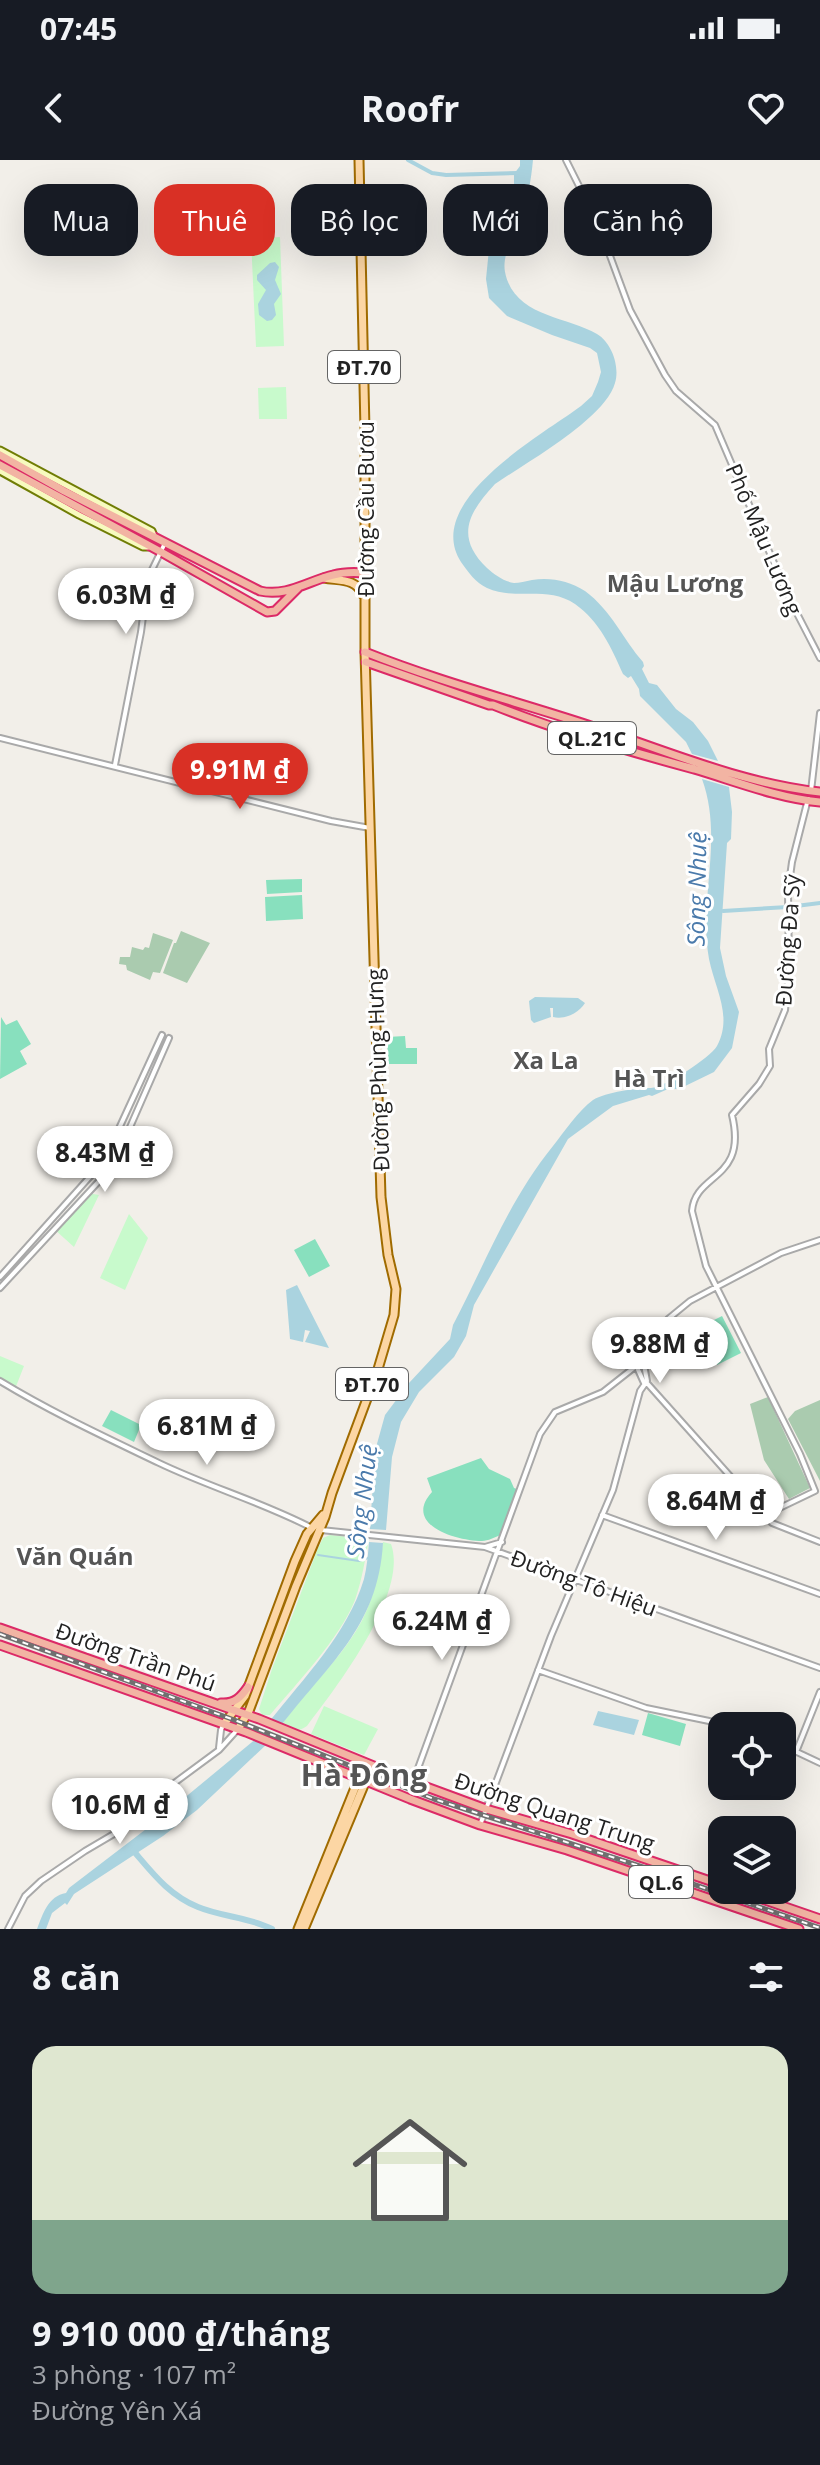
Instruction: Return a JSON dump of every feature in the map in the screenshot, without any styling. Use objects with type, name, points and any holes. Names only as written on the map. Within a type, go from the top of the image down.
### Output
[{"type":"highway","points":[[0,453],[62,495],[269,612],[275,611],[298,588]]},
{"type":"highway","points":[[0,468],[115,515],[249,586],[270,593],[349,572],[365,573]]},
{"type":"highway","points":[[269,612],[277,601],[270,593]]},
{"type":"highway","name":"QL.21C","points":[[365,652],[560,728],[691,769],[816,791]]},
{"type":"highway","name":"QL.21C","points":[[366,662],[685,757],[733,777],[820,802]]},
{"type":"highway","name":"Đường Trần Phú","points":[[0,1628],[289,1731]]},
{"type":"highway","points":[[13,1650],[18,1634]]},
{"type":"highway","name":"Đường Trần Phú","points":[[0,1645],[242,1730]]},
{"type":"highway","points":[[145,1696],[150,1681]]},
{"type":"highway","points":[[159,1701],[165,1686]]},
{"type":"highway","points":[[215,1704],[232,1702],[242,1696],[248,1687]]},
{"type":"highway","name":"Đường Quang Trung","points":[[242,1730],[360,1782],[480,1825],[567,1850],[799,1929]]},
{"type":"highway","name":"Đường Quang Trung","points":[[289,1731],[486,1809],[708,1880]]},
{"type":"highway","points":[[671,1886],[677,1870]]},
{"type":"highway","points":[[777,1904],[820,1919]]},
{"type":"main road","name":"Đường Cầu Bươu","points":[[359,160],[363,275],[365,618]]},
{"type":"main road","points":[[0,468],[62,495]]},
{"type":"main road","points":[[324,578],[354,583],[362,590],[365,600]]},
{"type":"main road","name":"Đường Phùng Hưng","points":[[224,1724],[236,1711],[248,1687],[295,1561],[327,1509],[378,1369],[395,1308],[396,1289],[388,1255],[381,1197],[365,618]]},
{"type":"main road","name":"Đường Phùng Hưng","points":[[242,1730],[316,1529]]},
{"type":"main road","points":[[295,1561],[305,1565]]},
{"type":"main road","points":[[282,1597],[290,1601]]},
{"type":"main road","points":[[301,1929],[368,1764]]},
{"type":"street","name":"Phố Mậu Lương","points":[[566,160],[599,226],[630,310],[665,375],[676,391],[711,420],[728,453],[789,598],[820,658]]},
{"type":"street","points":[[115,765],[141,632],[148,578],[165,542]]},
{"type":"street","points":[[808,800],[816,791],[820,713]]},
{"type":"street","points":[[0,738],[331,821],[370,828]]},
{"type":"street","name":"Đường Đa Sỹ","points":[[716,1286],[698,1242],[693,1202],[725,1168],[734,1153],[737,1139],[732,1115],[770,1066],[769,1049],[785,1010],[789,972],[788,891],[792,862],[808,800]]},
{"type":"street","points":[[0,1277],[104,1161],[162,1035]]},
{"type":"street","points":[[0,1288],[113,1166],[169,1038]]},
{"type":"street","points":[[413,1782],[540,1434],[549,1419],[555,1412],[571,1404],[603,1392],[639,1366],[668,1319],[679,1308],[781,1253],[820,1240]]},
{"type":"street","points":[[716,1286],[800,1454],[815,1491],[765,1515]]},
{"type":"street","points":[[643,1359],[636,1359],[645,1380],[772,1523],[820,1542]]},
{"type":"street","points":[[480,1825],[532,1684],[615,1482],[645,1380]]},
{"type":"street","points":[[0,1381],[66,1418],[159,1463],[316,1529]]},
{"type":"street","points":[[602,1515],[820,1594]]},
{"type":"street","name":"Đường Tô Hiệu","points":[[316,1529],[485,1547],[820,1668]]},
{"type":"street","points":[[485,1547],[502,1542]]},
{"type":"street","points":[[538,1670],[646,1708],[708,1721]]},
{"type":"street","points":[[820,1692],[796,1752],[820,1763]]},
{"type":"street","points":[[219,1750],[224,1724]]},
{"type":"street","points":[[8,1929],[25,1896],[41,1881],[124,1828],[178,1780],[242,1730]]},
{"type":"green space","points":[[275,237],[280,237],[284,346],[256,347],[252,256],[275,256]]},
{"type":"green space","points":[[286,387],[287,419],[259,419],[258,388]]},
{"type":"green space","points":[[302,879],[302,892],[267,894],[266,880]]},
{"type":"green space","points":[[302,895],[303,919],[266,921],[265,897]]},
{"type":"green space","points":[[181,931],[210,943],[187,983],[163,973]]},
{"type":"green space","points":[[153,933],[173,940],[160,973],[153,972],[150,980],[119,964],[120,957],[130,957],[132,947],[149,948]]},
{"type":"green space","points":[[1,1017],[6,1025],[17,1020],[31,1044],[20,1051],[27,1064],[0,1079]]},
{"type":"green space","points":[[405,1036],[406,1048],[417,1048],[417,1064],[388,1064],[387,1037]]},
{"type":"green space","points":[[87,1193],[99,1195],[74,1247],[54,1229]]},
{"type":"green space","points":[[129,1214],[148,1238],[125,1290],[100,1278]]},
{"type":"green space","points":[[315,1239],[330,1266],[309,1277],[294,1250]]},
{"type":"green space","points":[[722,1316],[741,1353],[717,1365],[698,1328]]},
{"type":"green space","points":[[0,1356],[24,1366],[15,1389],[0,1381]]},
{"type":"green space","points":[[768,1397],[810,1488],[789,1499],[764,1460],[750,1404]]},
{"type":"green space","points":[[820,1400],[820,1481],[788,1419],[795,1411]]},
{"type":"green space","points":[[111,1410],[141,1425],[134,1442],[102,1426]]},
{"type":"green space","points":[[481,1458],[489,1469],[510,1479],[517,1489],[501,1535],[484,1541],[471,1540],[436,1529],[424,1514],[425,1504],[432,1492],[427,1478]]},
{"type":"green space","points":[[330,1535],[369,1539],[355,1600],[339,1630],[317,1660],[270,1715],[262,1715],[259,1709],[272,1669],[318,1548],[323,1538]]},
{"type":"green space","points":[[383,1542],[391,1544],[394,1564],[390,1588],[367,1639],[307,1726],[288,1729],[282,1724],[339,1655],[362,1621],[374,1588]]},
{"type":"green space","points":[[324,1706],[378,1729],[364,1755],[311,1734]]},
{"type":"green space","points":[[648,1713],[686,1724],[680,1746],[642,1735]]},
{"type":"water","points":[[520,160],[533,160],[530,184],[514,184],[514,174]]},
{"type":"water","points":[[488,256],[506,256],[505,272],[510,287],[519,298],[530,307],[585,328],[602,338],[614,356],[616,377],[608,397],[590,417],[556,444],[495,484],[472,515],[468,535],[471,546],[487,568],[506,581],[546,579],[566,582],[585,591],[610,616],[643,662],[642,669],[649,683],[657,685],[676,709],[693,722],[718,761],[692,754],[686,742],[640,696],[631,676],[628,678],[623,674],[604,636],[575,604],[554,595],[498,592],[483,586],[461,562],[453,539],[458,516],[472,493],[516,452],[592,396],[601,372],[597,353],[590,348],[507,316],[489,298],[486,279]]},
{"type":"water","points":[[275,262],[279,267],[275,280],[281,294],[274,304],[276,315],[267,321],[259,315],[258,304],[266,290],[257,280],[257,275]]},
{"type":"water","points":[[702,779],[729,787],[732,812],[720,948],[739,1012],[732,1048],[714,1072],[679,1089],[668,1089],[613,1106],[568,1139],[474,1305],[466,1336],[454,1357],[419,1392],[401,1422],[392,1457],[386,1530],[370,1529],[375,1451],[385,1415],[409,1383],[450,1339],[453,1325],[498,1233],[537,1167],[582,1109],[593,1100],[666,1083],[697,1064],[717,1046],[723,1013],[706,937],[711,824]]},
{"type":"water","points":[[535,997],[578,998],[585,1003],[567,1017],[553,1017],[553,1008],[550,1008],[551,1017],[534,1023],[529,1001]]},
{"type":"water","points":[[297,1285],[329,1348],[305,1342],[310,1331],[305,1330],[303,1342],[290,1339],[286,1290]]},
{"type":"water","points":[[369,1542],[383,1543],[379,1573],[361,1622],[332,1664],[280,1727],[269,1722],[323,1655],[347,1618],[364,1579]]},
{"type":"water","points":[[598,1711],[639,1720],[634,1735],[593,1725]]},
{"type":"water","points":[[257,1738],[268,1743],[197,1810],[74,1894],[67,1905],[65,1903],[52,1913],[46,1929],[37,1929],[47,1906],[55,1898],[66,1893]]},
{"type":"waterway","points":[[408,160],[432,173],[446,175],[518,173]]},
{"type":"waterway","points":[[723,911],[820,903]]},
{"type":"waterway","name":"Sông Nhuệ","points":[[318,1555],[359,1561],[368,1558]]},
{"type":"waterway","points":[[131,1848],[161,1882],[187,1902],[272,1929]]},
{"type":"railway","points":[[0,1634],[237,1721],[434,1799],[820,1928]]},
{"type":"district","name":"Mậu Lương","points":[[675,582]]},
{"type":"district","name":"Xa La","points":[[546,1059]]},
{"type":"district","name":"Hà Trì","points":[[649,1077]]},
{"type":"district","name":"Văn Quán","points":[[75,1555]]},
{"type":"district","name":"Hà Đông","points":[[364,1774]]}]
